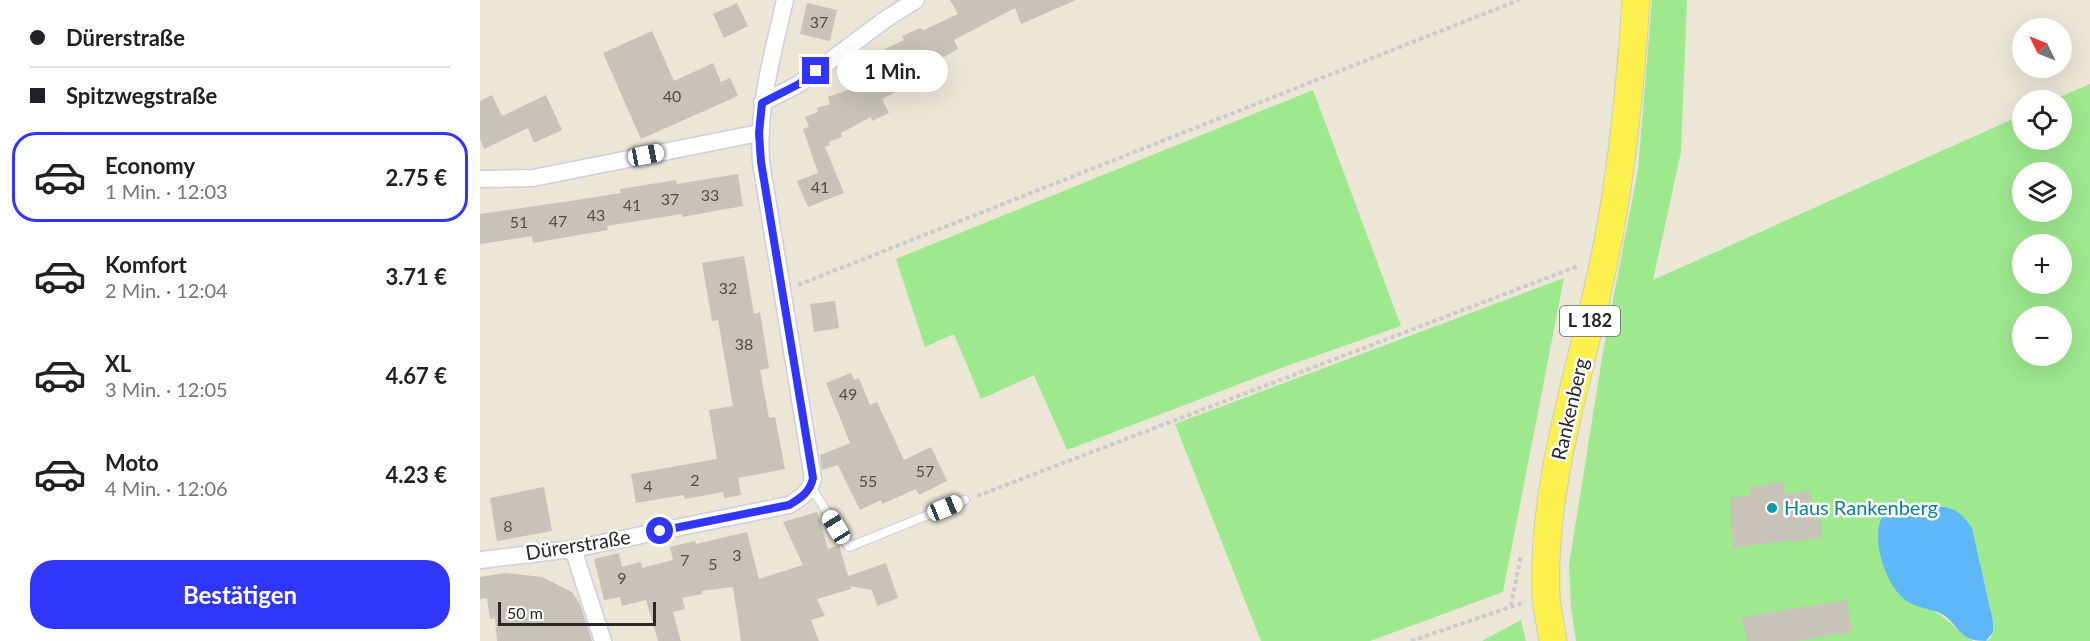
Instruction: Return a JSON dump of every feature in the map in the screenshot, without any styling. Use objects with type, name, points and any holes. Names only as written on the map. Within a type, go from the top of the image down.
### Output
[{"type":"main road","name":"Rankenberg","points":[[1553,641],[1546,598],[1547,547],[1556,473],[1610,231],[1631,77],[1636,0]]},
{"type":"street","points":[[785,0],[762,103],[759,133],[761,162],[813,478],[811,487]]},
{"type":"street","points":[[762,103],[799,84],[886,19],[916,0]]},
{"type":"street","points":[[480,179],[533,178],[759,133]]},
{"type":"street","name":"Dürerstraße","points":[[480,560],[573,549],[789,505],[803,496],[811,487]]},
{"type":"street","points":[[573,549],[603,641]]},
{"type":"lane","points":[[811,487],[849,548],[965,500]]},
{"type":"path","points":[[783,291],[1519,0]]},
{"type":"path","points":[[965,500],[1578,266]]},
{"type":"path","points":[[1411,641],[1510,606],[1546,598]]},
{"type":"green space","points":[[1652,0],[1687,0],[1681,152],[1653,280],[2012,119],[2012,150],[2072,150],[2072,92],[2090,84],[2090,641],[1986,641],[1991,638],[1993,621],[1972,529],[1956,512],[1939,506],[1930,506],[1898,512],[1930,609],[1973,641],[1576,641],[1571,608],[1569,565],[1603,352],[1638,170]]},
{"type":"green space","points":[[1313,90],[1401,326],[1281,368],[1067,450],[1034,375],[981,399],[954,334],[925,347],[896,259]]},
{"type":"green space","points":[[1564,278],[1503,592],[1370,641],[1261,641],[1175,424]]},
{"type":"green space","points":[[1521,620],[1526,641],[1482,641]]},
{"type":"water","points":[[1930,506],[1955,510],[1972,528],[1993,621],[1993,632],[1986,641],[1966,637],[1945,616],[1910,603],[1894,588],[1888,577],[1878,538],[1882,517]]},
{"type":"building","points":[[950,0],[1076,0],[1021,24],[1015,8],[954,40],[958,49],[938,60],[942,68],[882,99],[889,113],[872,121],[871,117],[841,133],[842,137],[829,142],[830,145],[825,147],[844,193],[808,207],[797,181],[818,173],[803,129],[809,127],[805,117],[818,112],[817,108],[830,104],[828,97],[856,87],[848,72],[884,53],[879,52],[904,40],[902,36],[920,28],[924,30],[958,14]]},
{"type":"building","points":[[737,3],[748,26],[724,38],[713,14]]},
{"type":"building","points":[[807,3],[837,10],[830,41],[800,34]]},
{"type":"building","points":[[652,31],[674,81],[713,63],[721,82],[730,78],[738,96],[641,139],[603,53]]},
{"type":"building","points":[[492,95],[502,116],[546,95],[562,130],[534,143],[528,128],[484,149],[480,139],[480,101]]},
{"type":"building","points":[[738,174],[743,206],[682,217],[682,214],[607,226],[608,230],[533,243],[532,236],[480,244],[480,214],[621,193],[620,189],[676,180],[677,184]]},
{"type":"building","points":[[744,256],[754,314],[760,312],[769,368],[760,370],[769,418],[775,417],[785,469],[738,478],[741,495],[724,498],[723,492],[685,499],[684,495],[636,503],[631,474],[717,459],[709,410],[733,406],[718,320],[712,321],[702,263]]},
{"type":"building","points":[[835,301],[839,328],[814,332],[810,304]]},
{"type":"building","points":[[851,373],[854,380],[859,378],[870,405],[877,402],[904,460],[931,447],[947,481],[919,495],[916,489],[882,504],[881,500],[860,510],[838,465],[822,470],[820,455],[850,443],[826,383]]},
{"type":"building","name":"Haus Rankenberg","points":[[1783,482],[1785,494],[1810,491],[1814,519],[1820,518],[1822,538],[1733,548],[1730,498],[1751,495],[1749,487]]},
{"type":"building","points":[[544,487],[552,531],[497,541],[490,498]]},
{"type":"building","points":[[817,512],[828,549],[839,545],[848,576],[886,563],[898,598],[877,606],[872,590],[850,586],[851,589],[817,599],[825,616],[811,620],[819,641],[741,641],[733,587],[702,591],[702,594],[682,598],[685,609],[673,612],[681,641],[658,641],[646,600],[622,606],[620,597],[604,600],[594,559],[619,553],[622,567],[641,562],[642,568],[673,560],[670,547],[695,541],[696,544],[747,532],[759,579],[803,565],[783,522]]},
{"type":"building","points":[[505,573],[542,577],[572,592],[580,604],[592,641],[497,641],[495,618],[490,619],[487,598],[480,599],[480,577]]},
{"type":"building","points":[[1847,600],[1852,632],[1796,641],[1747,641],[1742,617]]},
{"type":"place","name":"Haus Rankenberg","points":[[1772,508]]},
{"type":"route","points":[[660,531],[789,505],[803,496],[811,487],[813,478],[761,162],[759,133],[762,103],[799,84],[816,71]]}]
